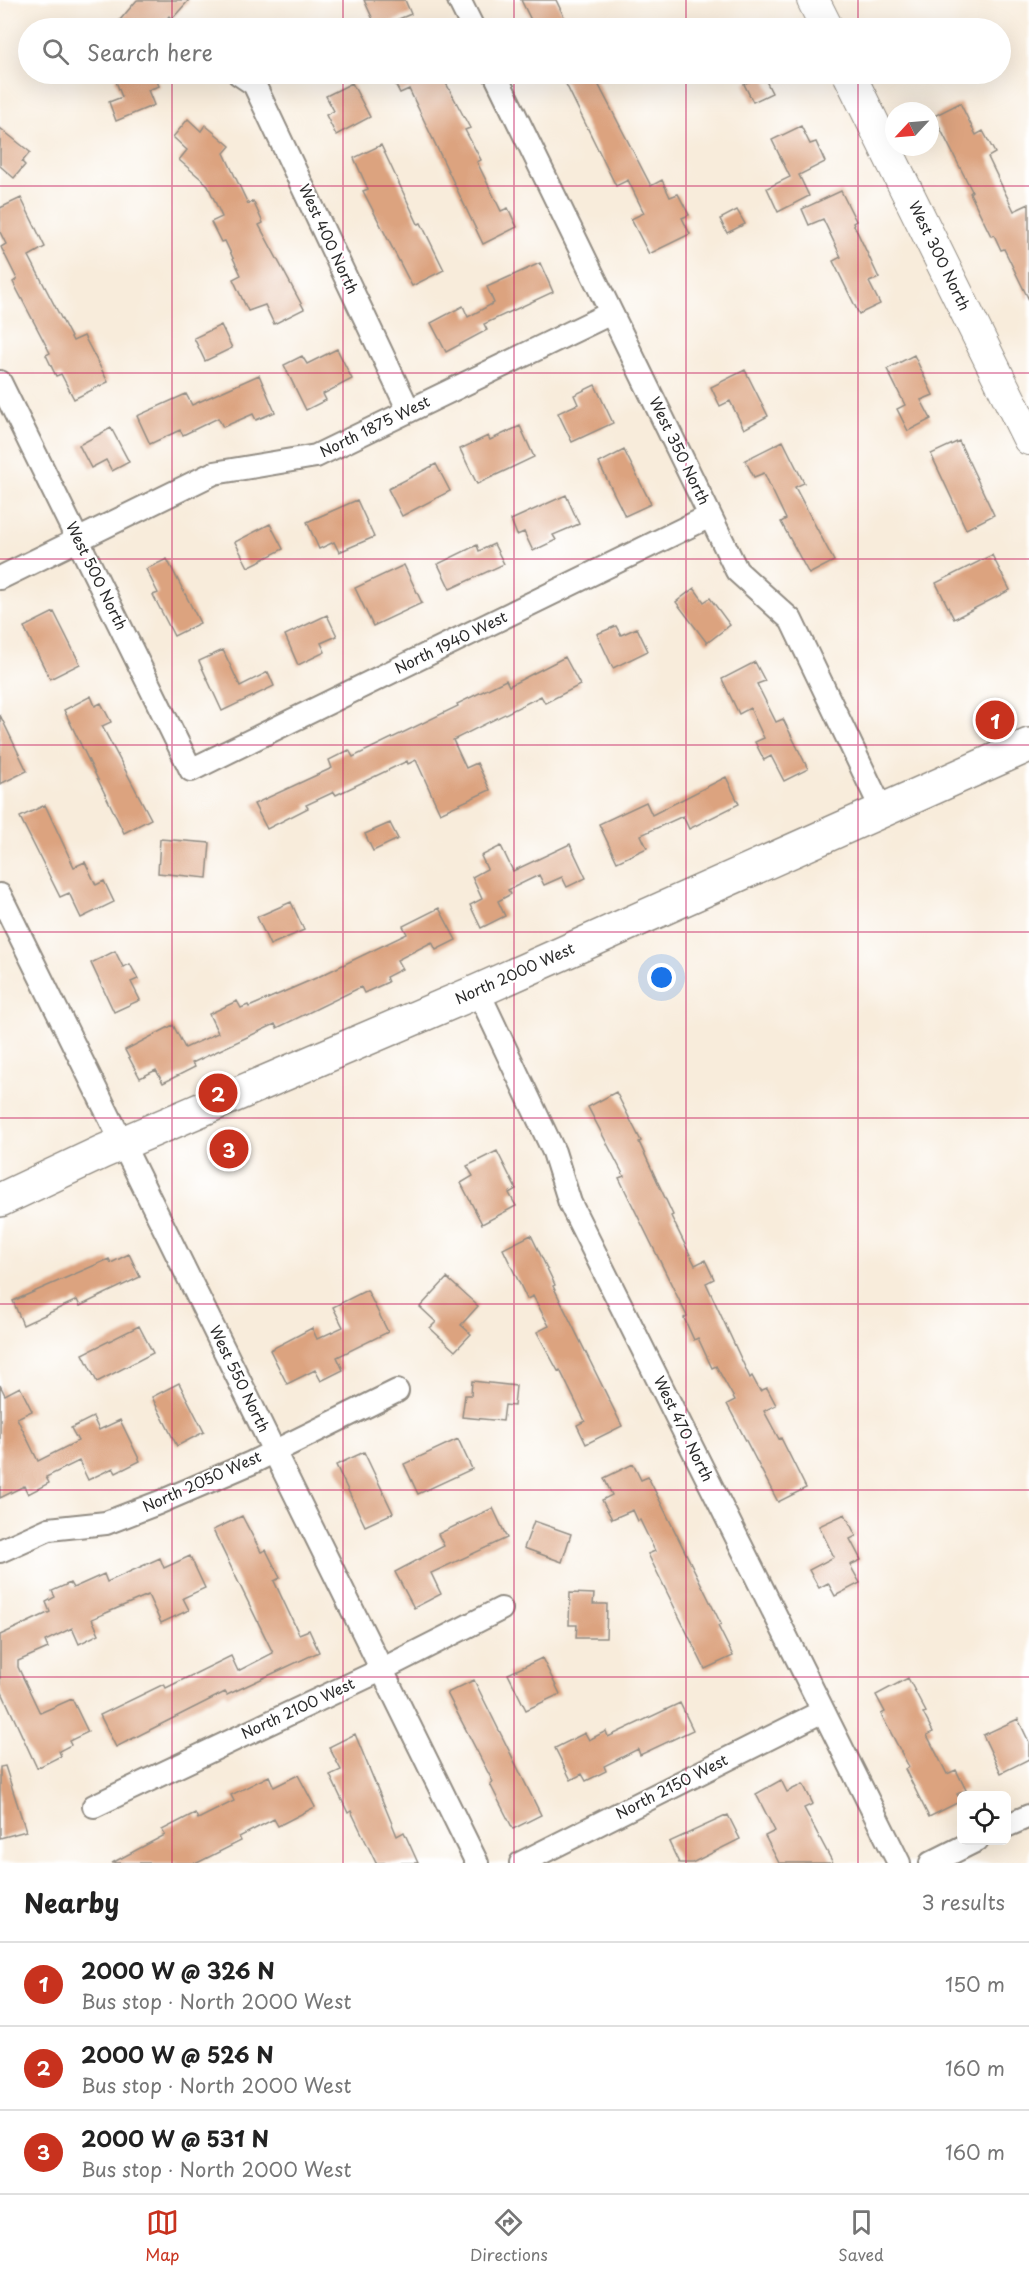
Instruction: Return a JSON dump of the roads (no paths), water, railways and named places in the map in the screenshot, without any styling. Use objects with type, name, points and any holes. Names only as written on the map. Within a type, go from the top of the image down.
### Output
[{"type":"main road","points":[[813,0],[822,18]]},
{"type":"main road","name":"West 300 North","points":[[854,84],[1029,439]]},
{"type":"main road","name":"North 2000 West","points":[[0,1200],[883,812],[1029,745]]},
{"type":"street","points":[[459,0],[468,18]]},
{"type":"street","name":"West 400 North","points":[[254,84],[409,411]]},
{"type":"street","name":"West 350 North","points":[[500,84],[737,571],[791,620],[883,812]]},
{"type":"street","name":"North 1875 West","points":[[0,578],[214,473],[316,456],[611,313]]},
{"type":"street","name":"West 500 North","points":[[0,382],[191,770]]},
{"type":"street","name":"North 1940 West","points":[[191,770],[710,516]]},
{"type":"street","name":"West 550 North","points":[[0,895],[477,1863]]},
{"type":"street","name":"West 470 North","points":[[478,990],[554,1152],[570,1203],[899,1863]]},
{"type":"street","name":"North 2050 West","points":[[0,1551],[49,1529],[117,1519],[199,1485],[397,1391]]},
{"type":"street","name":"North 2100 West","points":[[93,1806],[381,1670],[501,1610]]},
{"type":"street","name":"North 2150 West","points":[[521,1863],[823,1711]]},
{"type":"street","points":[[1011,1824],[1029,1815]]},
{"type":"street","points":[[931,1863],[967,1845]]},
{"type":"place","name":"2000 W @ 326 N","points":[[995,720]]},
{"type":"place","name":"2000 W @ 526 N","points":[[218,1093]]},
{"type":"place","name":"2000 W @ 531 N","points":[[229,1149]]}]
